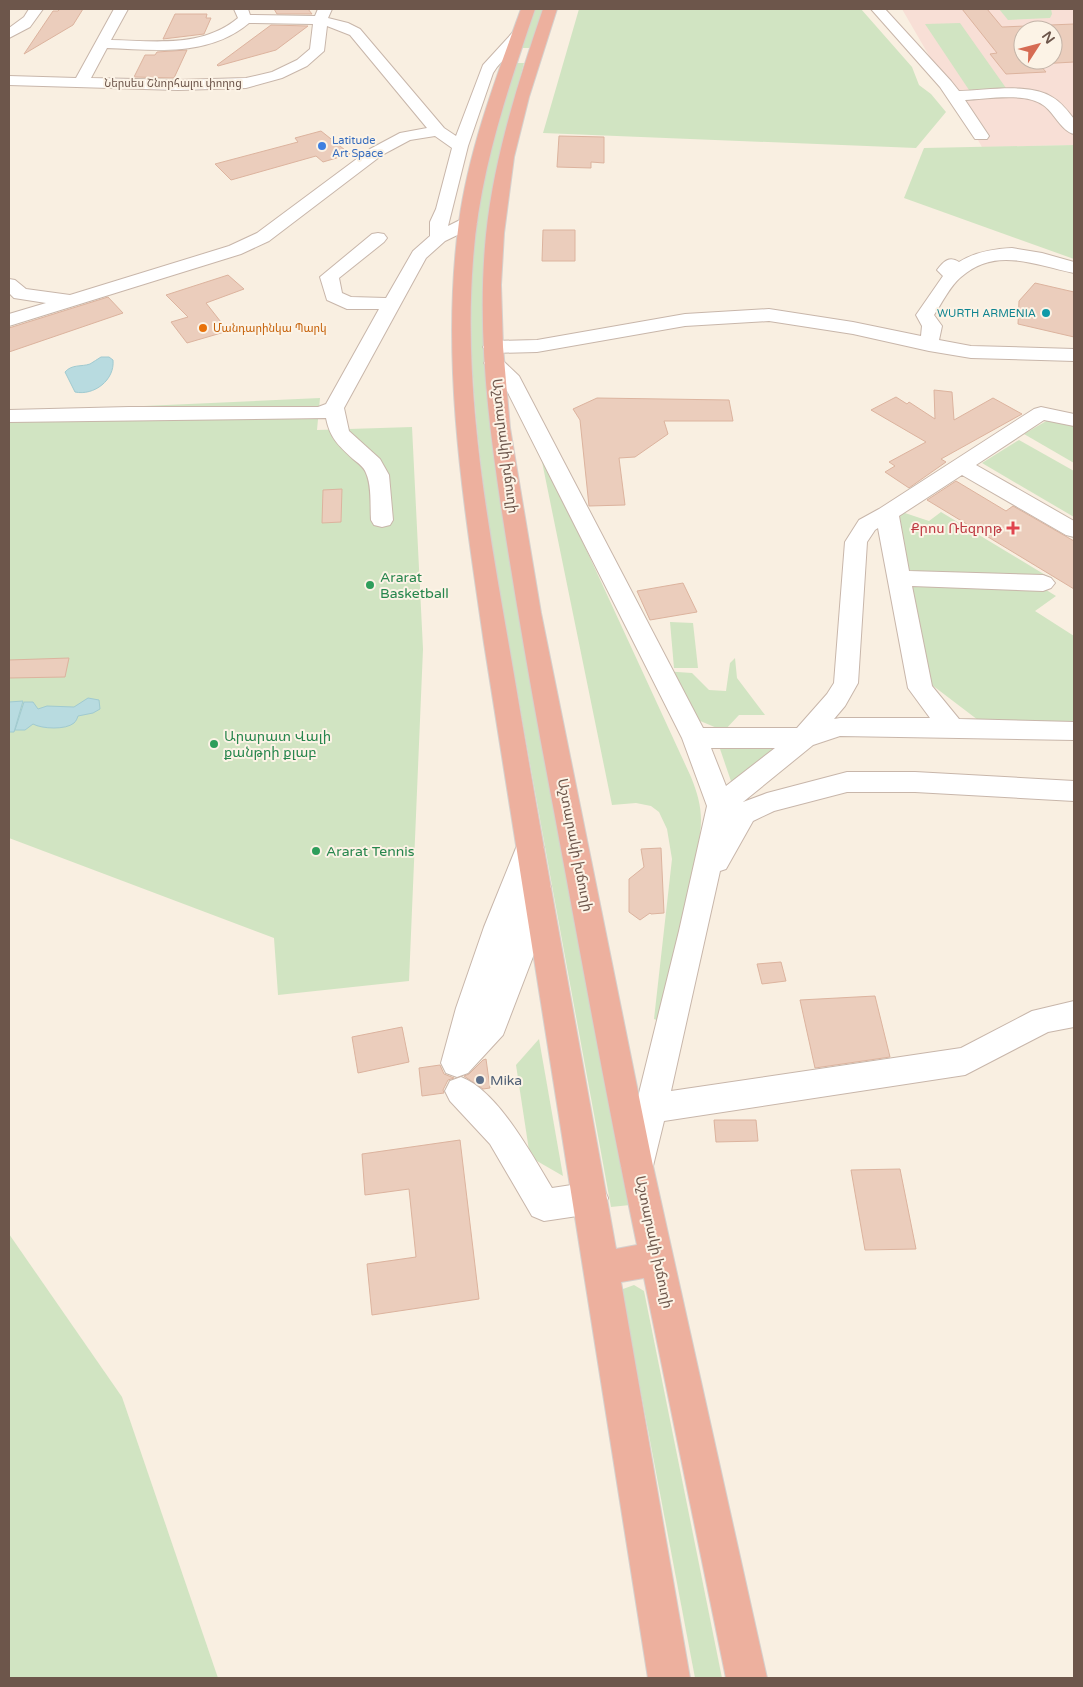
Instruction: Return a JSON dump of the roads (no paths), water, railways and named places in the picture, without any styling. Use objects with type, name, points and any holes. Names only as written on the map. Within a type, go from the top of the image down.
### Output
[{"type":"highway","points":[[528,9],[510,57],[479,156],[468,223],[462,350],[466,432],[491,616],[602,1269],[669,1678]]},
{"type":"highway","name":"Աշտարակի խճուղի","points":[[550,9],[533,58],[506,157],[495,233],[492,285],[494,355],[500,428],[529,613],[637,1166],[747,1678]]},
{"type":"highway","points":[[510,57],[533,58]]},
{"type":"highway","points":[[602,1269],[657,1258]]},
{"type":"street","points":[[9,34],[19,29],[35,14],[36,9]]},
{"type":"street","points":[[82,82],[121,9]]},
{"type":"street","points":[[878,9],[955,96],[968,119],[981,136]]},
{"type":"street","points":[[102,44],[188,44],[225,35],[238,27],[243,14],[323,15],[355,32],[438,131],[460,146]]},
{"type":"street","name":"Ներսես Շնորհալու փողոց","points":[[9,81],[178,85],[246,83],[277,75],[302,63],[317,51],[323,15]]},
{"type":"street","points":[[439,237],[440,222],[445,209],[460,146],[490,65],[519,34]]},
{"type":"street","points":[[955,96],[1021,94],[1041,97],[1074,129]]},
{"type":"street","points":[[9,320],[235,250],[263,237],[376,152],[406,136],[438,131]]},
{"type":"street","points":[[382,520],[378,475],[372,464],[363,454],[348,444],[339,432],[334,408],[419,255],[439,237],[468,223]]},
{"type":"street","points":[[439,237],[465,255]]},
{"type":"street","points":[[378,238],[329,277],[334,296],[347,303],[392,304]]},
{"type":"street","points":[[953,274],[946,270],[962,253]]},
{"type":"street","points":[[930,345],[932,326],[925,315],[953,274],[970,262],[992,254],[1025,254],[1074,268]]},
{"type":"street","points":[[9,284],[20,294],[74,300]]},
{"type":"street","points":[[637,1166],[720,806],[695,738],[509,376],[494,355],[685,320],[769,316],[852,328],[971,352],[1074,355]]},
{"type":"street","points":[[9,416],[129,413],[320,413],[334,408]]},
{"type":"street","points":[[720,806],[804,738],[836,700],[846,683],[856,542],[867,525],[887,514],[1041,413],[1074,420]]},
{"type":"street","points":[[961,465],[1074,530]]},
{"type":"street","points":[[887,514],[920,688],[952,728]]},
{"type":"street","points":[[899,578],[1043,583]]},
{"type":"street","points":[[695,738],[804,738],[840,727],[1074,730]]},
{"type":"street","points":[[702,886],[743,814],[767,803],[847,782],[915,782],[1074,791]]},
{"type":"street","points":[[530,848],[479,976],[466,1020],[457,1063],[492,1026],[524,941],[537,885]]},
{"type":"street","points":[[651,1108],[965,1061],[1043,1020],[1074,1014]]},
{"type":"street","points":[[460,1091],[501,1133],[544,1204],[590,1198]]},
{"type":"water","points":[[101,357],[109,357],[113,360],[111,374],[107,380],[89,392],[75,392],[65,372],[74,367],[90,364]]},
{"type":"water","points":[[88,698],[99,700],[100,709],[93,713],[78,716],[75,722],[70,725],[54,728],[33,724],[25,730],[15,730],[24,702],[33,702],[38,709],[47,706],[74,707]]},
{"type":"water","points":[[23,701],[14,732],[9,732],[9,702]]},
{"type":"place","name":"Latitude Art Space","points":[[322,146]]},
{"type":"place","name":"WURTH ARMENIA","points":[[1046,313]]},
{"type":"place","name":"Մանդարինկա Պարկ","points":[[203,328]]},
{"type":"place","name":"Քրոս Ռեզորթ","points":[[1013,528]]},
{"type":"place","name":"Ararat Basketball","points":[[370,585]]},
{"type":"place","name":"Արարատ Վալի քանթրի քլաբ","points":[[214,744]]},
{"type":"place","name":"Ararat Tennis","points":[[316,851]]},
{"type":"place","name":"Mika","points":[[480,1080]]}]
